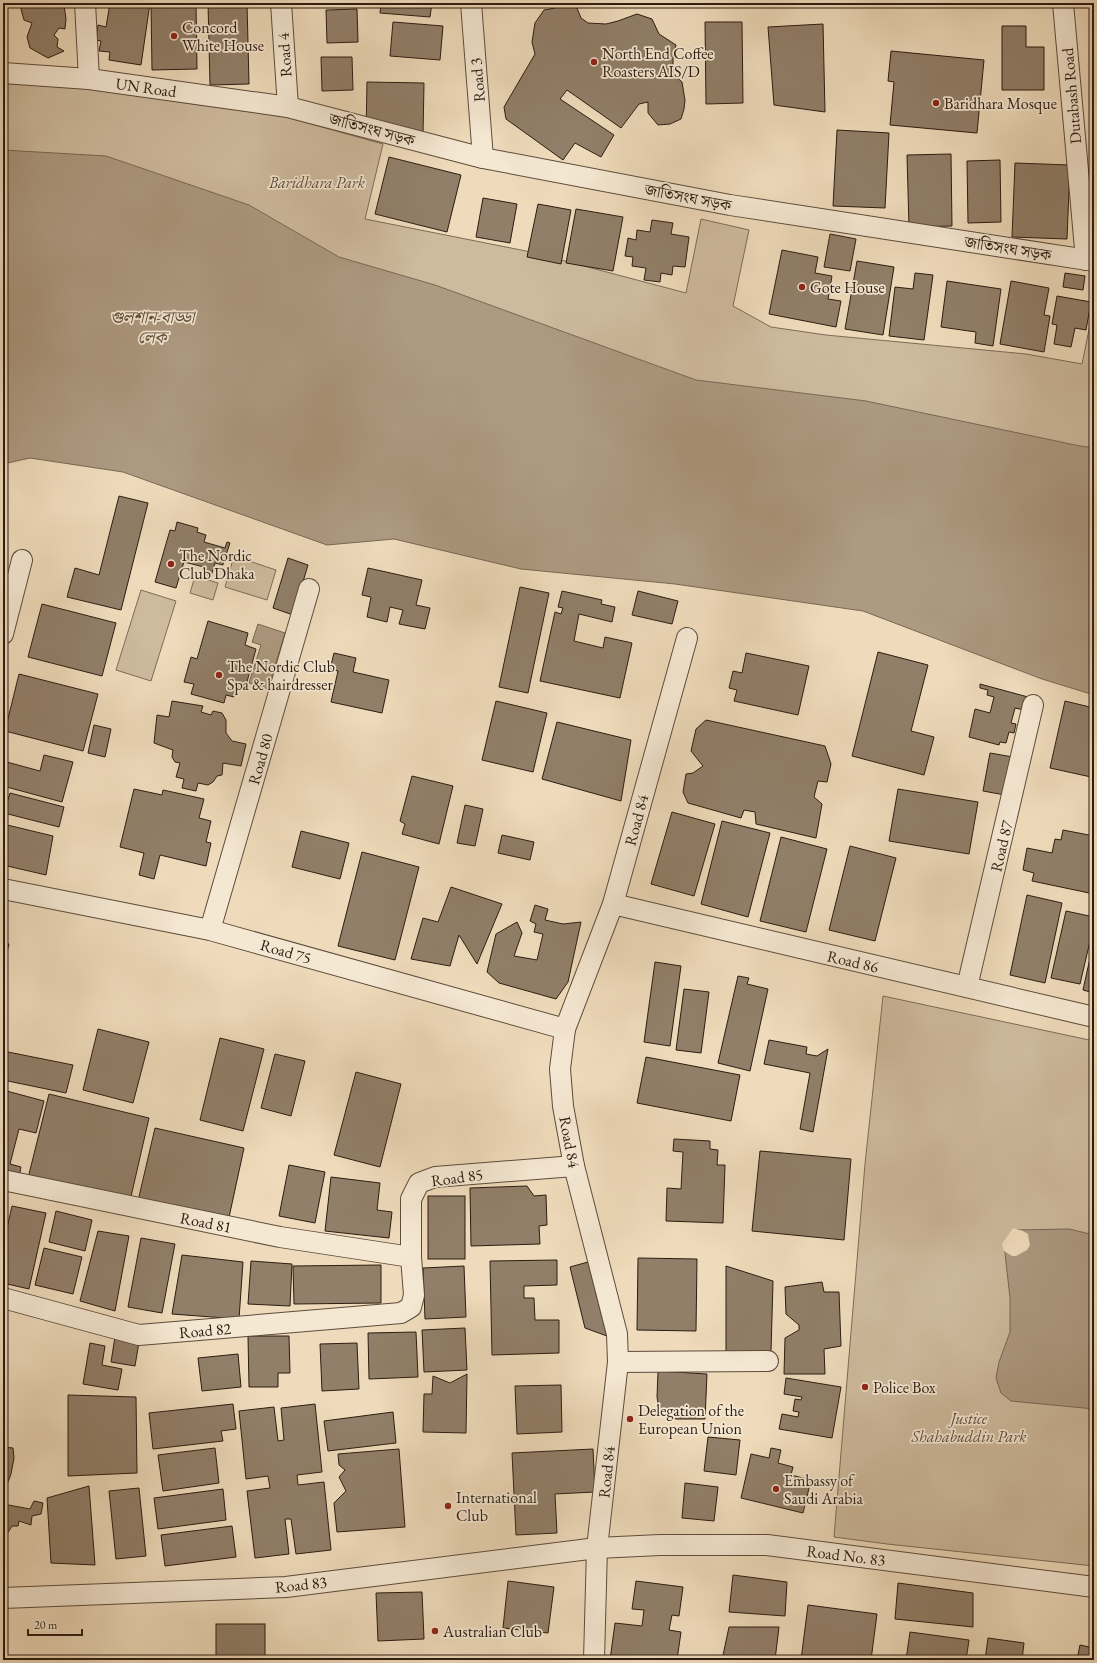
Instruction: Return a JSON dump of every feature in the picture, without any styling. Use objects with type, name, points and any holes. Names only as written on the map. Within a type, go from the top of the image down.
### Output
[{"type":"street","points":[[85,3],[89,78]]},
{"type":"street","name":"Road 4","points":[[281,3],[288,107]]},
{"type":"street","name":"Road 3","points":[[471,3],[483,158]]},
{"type":"street","name":"Dutabash Road","points":[[1063,3],[1090,260]]},
{"type":"street","name":"UN Road","points":[[3,73],[89,78],[288,107]]},
{"type":"street","name":"জাতিসংঘ সড়ক","points":[[288,107],[483,158],[758,210],[1090,260]]},
{"type":"street","points":[[3,634],[22,560]]},
{"type":"street","name":"Road 80","points":[[210,930],[309,589]]},
{"type":"street","name":"Road 84","points":[[594,1660],[597,1548],[618,1362],[617,1334],[574,1166],[563,1106],[560,1069],[565,1029],[613,904],[687,638]]},
{"type":"street","name":"Road 87","points":[[967,987],[1033,705]]},
{"type":"street","name":"Road 75","points":[[3,889],[210,930],[565,1029]]},
{"type":"street","name":"Road 86","points":[[613,904],[1094,1017]]},
{"type":"street","name":"Road 85","points":[[411,1307],[414,1295],[411,1256],[411,1199],[419,1183],[435,1177],[574,1166]]},
{"type":"street","name":"Road 81","points":[[3,1180],[280,1237],[411,1256]]},
{"type":"street","name":"Road 82","points":[[3,1298],[140,1335],[401,1313],[411,1307]]},
{"type":"street","points":[[618,1362],[768,1360]]},
{"type":"street","name":"Road No. 83","points":[[597,1548],[660,1545],[767,1545],[1094,1587]]},
{"type":"street","name":"Road 83","points":[[3,1598],[286,1587],[597,1548]]},
{"type":"green space","name":"Baridhara Park","points":[[3,83],[88,89],[286,117],[383,144],[365,219],[531,252],[686,293],[701,219],[749,230],[733,306],[771,327],[826,335],[1026,354],[1082,364],[1094,305],[1094,451],[701,384],[639,362],[588,341],[3,171]]},
{"type":"green space","points":[[234,556],[276,570],[267,600],[225,587]]},
{"type":"green space","points":[[195,576],[218,583],[213,600],[190,593]]},
{"type":"green space","points":[[141,590],[176,601],[151,681],[116,670]]},
{"type":"green space","name":"Justice Shahabuddin Park","points":[[883,996],[1094,1041],[1094,1566],[834,1537],[865,1164]]},
{"type":"water","name":"গুলশান-বাড্ডা লেক","points":[[3,150],[106,156],[249,205],[339,257],[435,285],[696,380],[866,401],[1094,448],[1094,695],[1042,679],[863,611],[675,584],[521,569],[394,539],[327,545],[123,472],[30,458],[3,464]]},
{"type":"water","points":[[258,624],[285,633],[268,689],[249,683],[261,645],[252,642]]},
{"type":"water","points":[[1069,1229],[1094,1235],[1094,1409],[1011,1401],[1001,1393],[996,1378],[999,1362],[1010,1332],[1010,1298],[1004,1244],[1014,1230]]},
{"type":"pier","points":[[1013,1228],[1028,1234],[1030,1245],[1027,1250],[1016,1256],[1012,1256],[1004,1251],[1002,1244]]},
{"type":"building","points":[[3,3],[5,3],[6,52],[3,52]]},
{"type":"building","points":[[22,3],[64,5],[66,19],[65,29],[59,28],[54,35],[58,39],[57,47],[64,51],[48,58],[30,48],[27,37],[32,23],[24,20],[21,9]]},
{"type":"building","points":[[110,3],[150,3],[141,65],[109,60],[110,52],[99,51],[101,41],[96,40],[98,25],[106,27]]},
{"type":"building","name":"Concord White House","points":[[151,3],[196,3],[197,69],[152,70]]},
{"type":"building","points":[[208,3],[247,3],[249,84],[210,85]]},
{"type":"building","points":[[381,3],[432,3],[430,17],[380,13]]},
{"type":"building","points":[[563,3],[571,3],[577,8],[581,18],[588,23],[606,24],[637,14],[652,19],[659,34],[676,45],[673,59],[673,74],[682,82],[685,100],[681,119],[670,124],[658,125],[648,113],[648,102],[639,104],[621,128],[567,90],[560,99],[614,135],[601,157],[575,143],[563,160],[506,119],[504,107],[535,54],[532,42],[535,23],[544,10],[555,8]]},
{"type":"building","points":[[357,9],[358,42],[327,43],[326,10]]},
{"type":"building","points":[[393,22],[443,26],[440,60],[390,56]]},
{"type":"building","points":[[705,22],[742,22],[743,103],[706,104]]},
{"type":"building","points":[[823,24],[825,112],[774,105],[768,27]]},
{"type":"building","points":[[1002,26],[1026,26],[1026,47],[1044,47],[1044,90],[1002,90]]},
{"type":"building","name":"Baridhara Mosque","points":[[891,51],[984,60],[977,133],[890,125],[894,82],[888,81]]},
{"type":"building","points":[[321,57],[352,57],[353,90],[322,91]]},
{"type":"building","points":[[367,82],[424,83],[423,135],[366,134]]},
{"type":"building","points":[[837,130],[889,133],[885,208],[833,206]]},
{"type":"building","points":[[951,154],[952,226],[909,227],[907,155]]},
{"type":"building","points":[[389,157],[461,175],[447,232],[375,214]]},
{"type":"building","points":[[1000,160],[1001,222],[968,223],[967,161]]},
{"type":"building","points":[[1015,163],[1070,165],[1067,239],[1012,237]]},
{"type":"building","points":[[483,198],[517,204],[510,243],[476,237]]},
{"type":"building","points":[[538,204],[571,210],[561,264],[527,257]]},
{"type":"building","points":[[576,209],[623,217],[613,271],[566,263]]},
{"type":"building","points":[[652,220],[673,223],[671,234],[689,237],[685,267],[673,266],[672,275],[661,273],[660,282],[644,280],[646,268],[632,266],[633,257],[625,256],[628,238],[636,240],[637,230],[650,232]]},
{"type":"building","points":[[830,234],[856,239],[850,271],[824,267]]},
{"type":"building","name":"Gote House","points":[[782,250],[818,257],[815,273],[832,276],[828,299],[841,301],[836,327],[769,314]]},
{"type":"building","points":[[857,261],[894,267],[883,335],[845,329]]},
{"type":"building","points":[[915,273],[933,275],[924,340],[889,336],[895,287],[913,289]]},
{"type":"building","points":[[1065,273],[1085,276],[1083,290],[1063,287]]},
{"type":"building","points":[[947,281],[1001,289],[993,346],[975,343],[976,332],[941,327]]},
{"type":"building","points":[[1011,281],[1049,288],[1044,315],[1050,316],[1044,352],[1000,344]]},
{"type":"building","points":[[1057,296],[1091,302],[1086,330],[1075,328],[1071,347],[1054,344],[1057,325],[1052,324]]},
{"type":"building","points":[[119,496],[148,503],[121,610],[67,597],[75,568],[99,575]]},
{"type":"building","points":[[177,522],[198,528],[197,532],[206,535],[204,542],[225,548],[227,542],[230,543],[226,555],[231,557],[230,560],[224,559],[223,565],[215,563],[211,576],[202,573],[204,567],[184,562],[176,588],[155,582],[170,530],[175,531]]},
{"type":"building","points":[[288,558],[308,565],[293,615],[273,608]]},
{"type":"building","points":[[368,568],[422,580],[416,605],[430,608],[425,629],[399,624],[403,610],[390,607],[387,622],[367,617],[371,597],[362,595]]},
{"type":"building","points":[[3,573],[8,574],[3,592]]},
{"type":"building","points":[[520,587],[549,593],[528,693],[499,687]]},
{"type":"building","points":[[562,591],[602,600],[601,604],[615,607],[612,622],[579,614],[574,641],[603,648],[605,637],[632,643],[620,698],[540,681],[555,612],[561,614],[563,608],[558,607]]},
{"type":"building","points":[[638,591],[678,601],[672,624],[632,615]]},
{"type":"building","points":[[42,604],[116,623],[102,676],[28,657]]},
{"type":"building","points":[[208,621],[248,633],[245,645],[256,649],[245,689],[237,687],[234,697],[226,695],[224,703],[191,694],[194,684],[184,682],[191,657],[197,659]]},
{"type":"building","points":[[878,652],[928,665],[911,731],[934,737],[924,775],[852,756]]},
{"type":"building","points":[[334,653],[356,658],[353,672],[389,680],[382,713],[331,702],[338,671],[330,669]]},
{"type":"building","points":[[746,653],[809,666],[798,715],[734,701],[737,690],[729,688],[733,671],[742,673]]},
{"type":"building","points":[[19,674],[98,694],[83,751],[5,731]]},
{"type":"building","points":[[980,684],[1028,697],[1024,710],[1015,708],[1011,723],[1016,724],[1014,733],[1009,732],[1006,743],[1000,742],[999,745],[969,737],[975,709],[990,713],[994,697],[987,695],[988,690],[980,688]]},
{"type":"building","points":[[172,701],[203,706],[201,712],[211,715],[213,711],[222,713],[226,720],[226,733],[232,741],[246,744],[241,766],[223,763],[222,775],[217,776],[213,782],[208,785],[198,783],[196,791],[182,788],[184,779],[176,777],[180,763],[175,762],[172,757],[173,750],[154,743],[157,715],[169,717]]},
{"type":"building","points":[[496,701],[547,713],[533,772],[482,760]]},
{"type":"building","points":[[1065,701],[1094,708],[1094,761],[1091,777],[1050,768]]},
{"type":"building","points":[[706,720],[825,746],[831,764],[827,782],[818,781],[814,797],[822,804],[816,838],[756,824],[755,812],[744,810],[741,818],[688,803],[683,792],[686,774],[693,773],[703,766],[691,751],[696,729]]},
{"type":"building","points":[[557,722],[631,740],[621,801],[542,779]]},
{"type":"building","points":[[94,725],[111,729],[105,757],[88,753]]},
{"type":"building","points":[[990,753],[1013,757],[1005,795],[983,791]]},
{"type":"building","points":[[44,755],[73,762],[62,802],[3,786],[3,761],[40,771]]},
{"type":"building","points":[[412,776],[453,786],[439,844],[402,834],[405,824],[400,821]]},
{"type":"building","points":[[134,789],[162,795],[163,790],[204,799],[199,818],[211,821],[206,842],[211,843],[206,866],[160,855],[154,879],[139,875],[144,853],[120,847]]},
{"type":"building","points":[[898,789],[978,802],[969,854],[889,841]]},
{"type":"building","points":[[10,793],[64,807],[59,827],[4,813]]},
{"type":"building","points":[[465,805],[483,809],[475,846],[457,843]]},
{"type":"building","points":[[672,812],[715,824],[694,896],[651,884]]},
{"type":"building","points":[[722,821],[770,833],[748,917],[701,904]]},
{"type":"building","points":[[3,824],[53,836],[46,875],[3,865]]},
{"type":"building","points":[[1063,830],[1094,836],[1094,894],[1032,881],[1034,873],[1023,870],[1027,848],[1052,853],[1055,839],[1061,840]]},
{"type":"building","points":[[301,831],[349,843],[340,879],[292,867]]},
{"type":"building","points":[[502,835],[534,842],[530,860],[498,853]]},
{"type":"building","points":[[781,837],[827,849],[806,932],[760,921]]},
{"type":"building","points":[[850,846],[896,858],[875,941],[829,930]]},
{"type":"building","points":[[362,852],[419,867],[395,960],[338,946]]},
{"type":"building","points":[[451,887],[502,904],[477,964],[459,935],[450,966],[411,959],[423,918],[438,922]]},
{"type":"building","points":[[1027,895],[1062,903],[1045,983],[1010,975]]},
{"type":"building","points":[[535,905],[548,909],[545,920],[563,924],[581,922],[568,982],[556,999],[499,983],[487,972],[496,934],[517,922],[522,933],[514,956],[537,960],[543,934],[534,932],[536,924],[530,921]]},
{"type":"building","points":[[1066,911],[1094,917],[1094,924],[1080,984],[1051,978]]},
{"type":"building","points":[[1094,940],[1094,993],[1083,990]]},
{"type":"building","points":[[3,943],[9,944],[3,968]]},
{"type":"building","points":[[655,962],[681,966],[670,1046],[644,1042]]},
{"type":"building","points":[[738,976],[749,978],[747,984],[768,989],[750,1071],[718,1063]]},
{"type":"building","points":[[684,989],[709,992],[701,1053],[676,1050]]},
{"type":"building","points":[[98,1029],[149,1042],[133,1103],[83,1090]]},
{"type":"building","points":[[220,1038],[264,1049],[243,1131],[200,1120]]},
{"type":"building","points":[[769,1040],[807,1047],[806,1054],[817,1056],[828,1049],[813,1132],[800,1129],[810,1073],[764,1064]]},
{"type":"building","points":[[3,1051],[73,1065],[66,1093],[3,1080]]},
{"type":"building","points":[[275,1054],[305,1061],[291,1116],[261,1108]]},
{"type":"building","points":[[646,1057],[740,1075],[731,1121],[637,1103]]},
{"type":"building","points":[[356,1072],[401,1084],[380,1167],[334,1155]]},
{"type":"building","points":[[3,1090],[44,1101],[36,1133],[19,1129],[10,1164],[21,1167],[18,1182],[3,1178]]},
{"type":"building","points":[[49,1094],[149,1118],[130,1201],[28,1178]]},
{"type":"building","points":[[155,1128],[244,1148],[228,1222],[138,1201]]},
{"type":"building","points":[[674,1139],[710,1141],[710,1149],[718,1150],[717,1165],[725,1165],[723,1223],[666,1221],[667,1188],[681,1189],[683,1152],[673,1151]]},
{"type":"building","points":[[760,1151],[851,1159],[844,1240],[752,1231]]},
{"type":"building","points":[[289,1165],[325,1172],[315,1223],[279,1216]]},
{"type":"building","points":[[331,1177],[380,1183],[377,1210],[392,1212],[389,1238],[325,1231]]},
{"type":"building","points":[[527,1186],[534,1196],[546,1195],[547,1225],[539,1226],[540,1244],[471,1246],[470,1188]]},
{"type":"building","points":[[428,1196],[465,1196],[465,1259],[428,1259]]},
{"type":"building","points":[[12,1206],[46,1213],[29,1289],[3,1283],[3,1246]]},
{"type":"building","points":[[56,1211],[92,1220],[85,1251],[49,1242]]},
{"type":"building","points":[[98,1231],[129,1236],[115,1311],[80,1301]]},
{"type":"building","points":[[141,1238],[175,1244],[162,1313],[128,1307]]},
{"type":"building","points":[[44,1248],[82,1257],[73,1294],[35,1285]]},
{"type":"building","points":[[182,1255],[243,1262],[239,1319],[172,1314]]},
{"type":"building","points":[[638,1258],[697,1259],[696,1331],[637,1330]]},
{"type":"building","points":[[557,1260],[557,1285],[524,1286],[524,1298],[534,1298],[535,1320],[559,1320],[559,1353],[492,1355],[490,1261]]},
{"type":"building","points":[[251,1261],[292,1264],[290,1306],[248,1304]]},
{"type":"building","points":[[588,1262],[607,1336],[585,1328],[570,1267]]},
{"type":"building","points":[[381,1265],[381,1303],[294,1304],[293,1266]]},
{"type":"building","points":[[464,1266],[466,1317],[425,1319],[423,1268]]},
{"type":"building","points":[[726,1266],[773,1281],[771,1352],[726,1357]]},
{"type":"building","points":[[822,1282],[824,1292],[839,1292],[841,1346],[824,1349],[825,1374],[784,1374],[785,1338],[799,1330],[799,1325],[786,1314],[785,1287]]},
{"type":"building","points":[[465,1328],[467,1370],[424,1372],[422,1330]]},
{"type":"building","points":[[416,1332],[418,1377],[369,1379],[368,1333]]},
{"type":"building","points":[[248,1336],[289,1336],[290,1373],[278,1373],[278,1387],[249,1387]]},
{"type":"building","points":[[115,1337],[139,1342],[135,1366],[111,1362]]},
{"type":"building","points":[[90,1343],[105,1346],[102,1365],[122,1369],[118,1390],[83,1384]]},
{"type":"building","points":[[357,1343],[359,1389],[322,1391],[320,1344]]},
{"type":"building","points":[[238,1354],[241,1387],[202,1391],[198,1358]]},
{"type":"building","points":[[658,1371],[707,1374],[705,1419],[676,1419],[665,1415],[659,1408],[657,1397]]},
{"type":"building","points":[[467,1374],[466,1433],[423,1432],[424,1394],[432,1394],[433,1376],[450,1383]]},
{"type":"building","points":[[786,1378],[841,1387],[832,1438],[779,1429],[782,1414],[798,1417],[799,1412],[793,1411],[795,1399],[801,1400],[802,1397],[784,1394]]},
{"type":"building","points":[[561,1385],[562,1432],[517,1434],[515,1386]]},
{"type":"building","points":[[68,1395],[136,1397],[137,1473],[68,1476]]},
{"type":"building","points":[[233,1404],[236,1429],[221,1431],[223,1441],[153,1449],[149,1413]]},
{"type":"building","points":[[315,1404],[322,1472],[297,1475],[298,1485],[324,1482],[331,1550],[296,1554],[291,1519],[285,1519],[289,1554],[255,1558],[247,1491],[270,1488],[268,1476],[246,1479],[239,1411],[274,1407],[278,1441],[284,1440],[281,1408]]},
{"type":"building","points":[[393,1412],[396,1443],[328,1451],[324,1421]]},
{"type":"building","points":[[708,1437],[740,1440],[736,1475],[704,1471]]},
{"type":"building","points":[[3,1447],[13,1448],[14,1458],[11,1474],[5,1490],[3,1491]]},
{"type":"building","points":[[215,1448],[219,1483],[163,1491],[158,1455]]},
{"type":"building","name":"Embassy of Saudi Arabia","points":[[771,1448],[781,1450],[778,1463],[793,1467],[791,1475],[811,1480],[803,1513],[741,1498],[751,1454],[769,1458]]},
{"type":"building","points":[[399,1449],[405,1527],[337,1532],[334,1503],[346,1491],[339,1477],[345,1470],[339,1465],[338,1454]]},
{"type":"building","points":[[593,1449],[595,1492],[555,1494],[557,1533],[516,1535],[512,1453]]},
{"type":"building","points":[[685,1483],[718,1487],[714,1521],[682,1518]]},
{"type":"building","points":[[89,1486],[95,1565],[51,1563],[47,1498]]},
{"type":"building","points":[[139,1488],[146,1556],[116,1559],[109,1491]]},
{"type":"building","points":[[223,1489],[226,1520],[158,1529],[154,1498]]},
{"type":"building","points":[[34,1501],[43,1503],[41,1514],[32,1516],[31,1525],[19,1521],[18,1526],[12,1526],[7,1534],[6,1541],[3,1541],[3,1504],[30,1509]]},
{"type":"building","points":[[232,1526],[236,1557],[165,1566],[161,1535]]},
{"type":"building","points":[[733,1575],[787,1582],[785,1616],[729,1612]]},
{"type":"building","points":[[508,1581],[554,1587],[548,1633],[503,1628]]},
{"type":"building","points":[[636,1581],[683,1587],[679,1616],[672,1615],[669,1630],[681,1632],[677,1660],[610,1660],[615,1623],[642,1626],[644,1610],[632,1609]]},
{"type":"building","points":[[898,1583],[973,1593],[973,1627],[895,1619]]},
{"type":"building","points":[[422,1592],[424,1639],[378,1641],[376,1593]]},
{"type":"building","points":[[808,1605],[877,1614],[871,1660],[801,1660]]},
{"type":"building","points":[[216,1624],[265,1624],[265,1660],[216,1660]]},
{"type":"building","points":[[729,1627],[779,1627],[775,1660],[722,1660]]},
{"type":"building","points":[[910,1632],[969,1640],[966,1660],[906,1660]]},
{"type":"building","points":[[988,1638],[1024,1643],[1022,1660],[985,1660]]},
{"type":"building","points":[[1080,1645],[1094,1648],[1094,1660],[1077,1660]]},
{"type":"place","name":"Concord White House","points":[[174,36]]},
{"type":"place","name":"North End Coffee Roasters AIS/D","points":[[594,62]]},
{"type":"place","name":"Baridhara Mosque","points":[[936,103]]},
{"type":"place","name":"Gote House","points":[[802,287]]},
{"type":"place","name":"The Nordic Club Dhaka","points":[[171,564]]},
{"type":"place","name":"The Nordic Club Spa & hairdresser","points":[[219,675]]},
{"type":"place","name":"Police Box","points":[[865,1387]]},
{"type":"place","name":"Delegation of the European Union","points":[[630,1419]]},
{"type":"place","name":"Embassy of Saudi Arabia","points":[[776,1489]]},
{"type":"place","name":"International Club","points":[[448,1506]]},
{"type":"place","name":"Australian Club","points":[[435,1631]]}]
